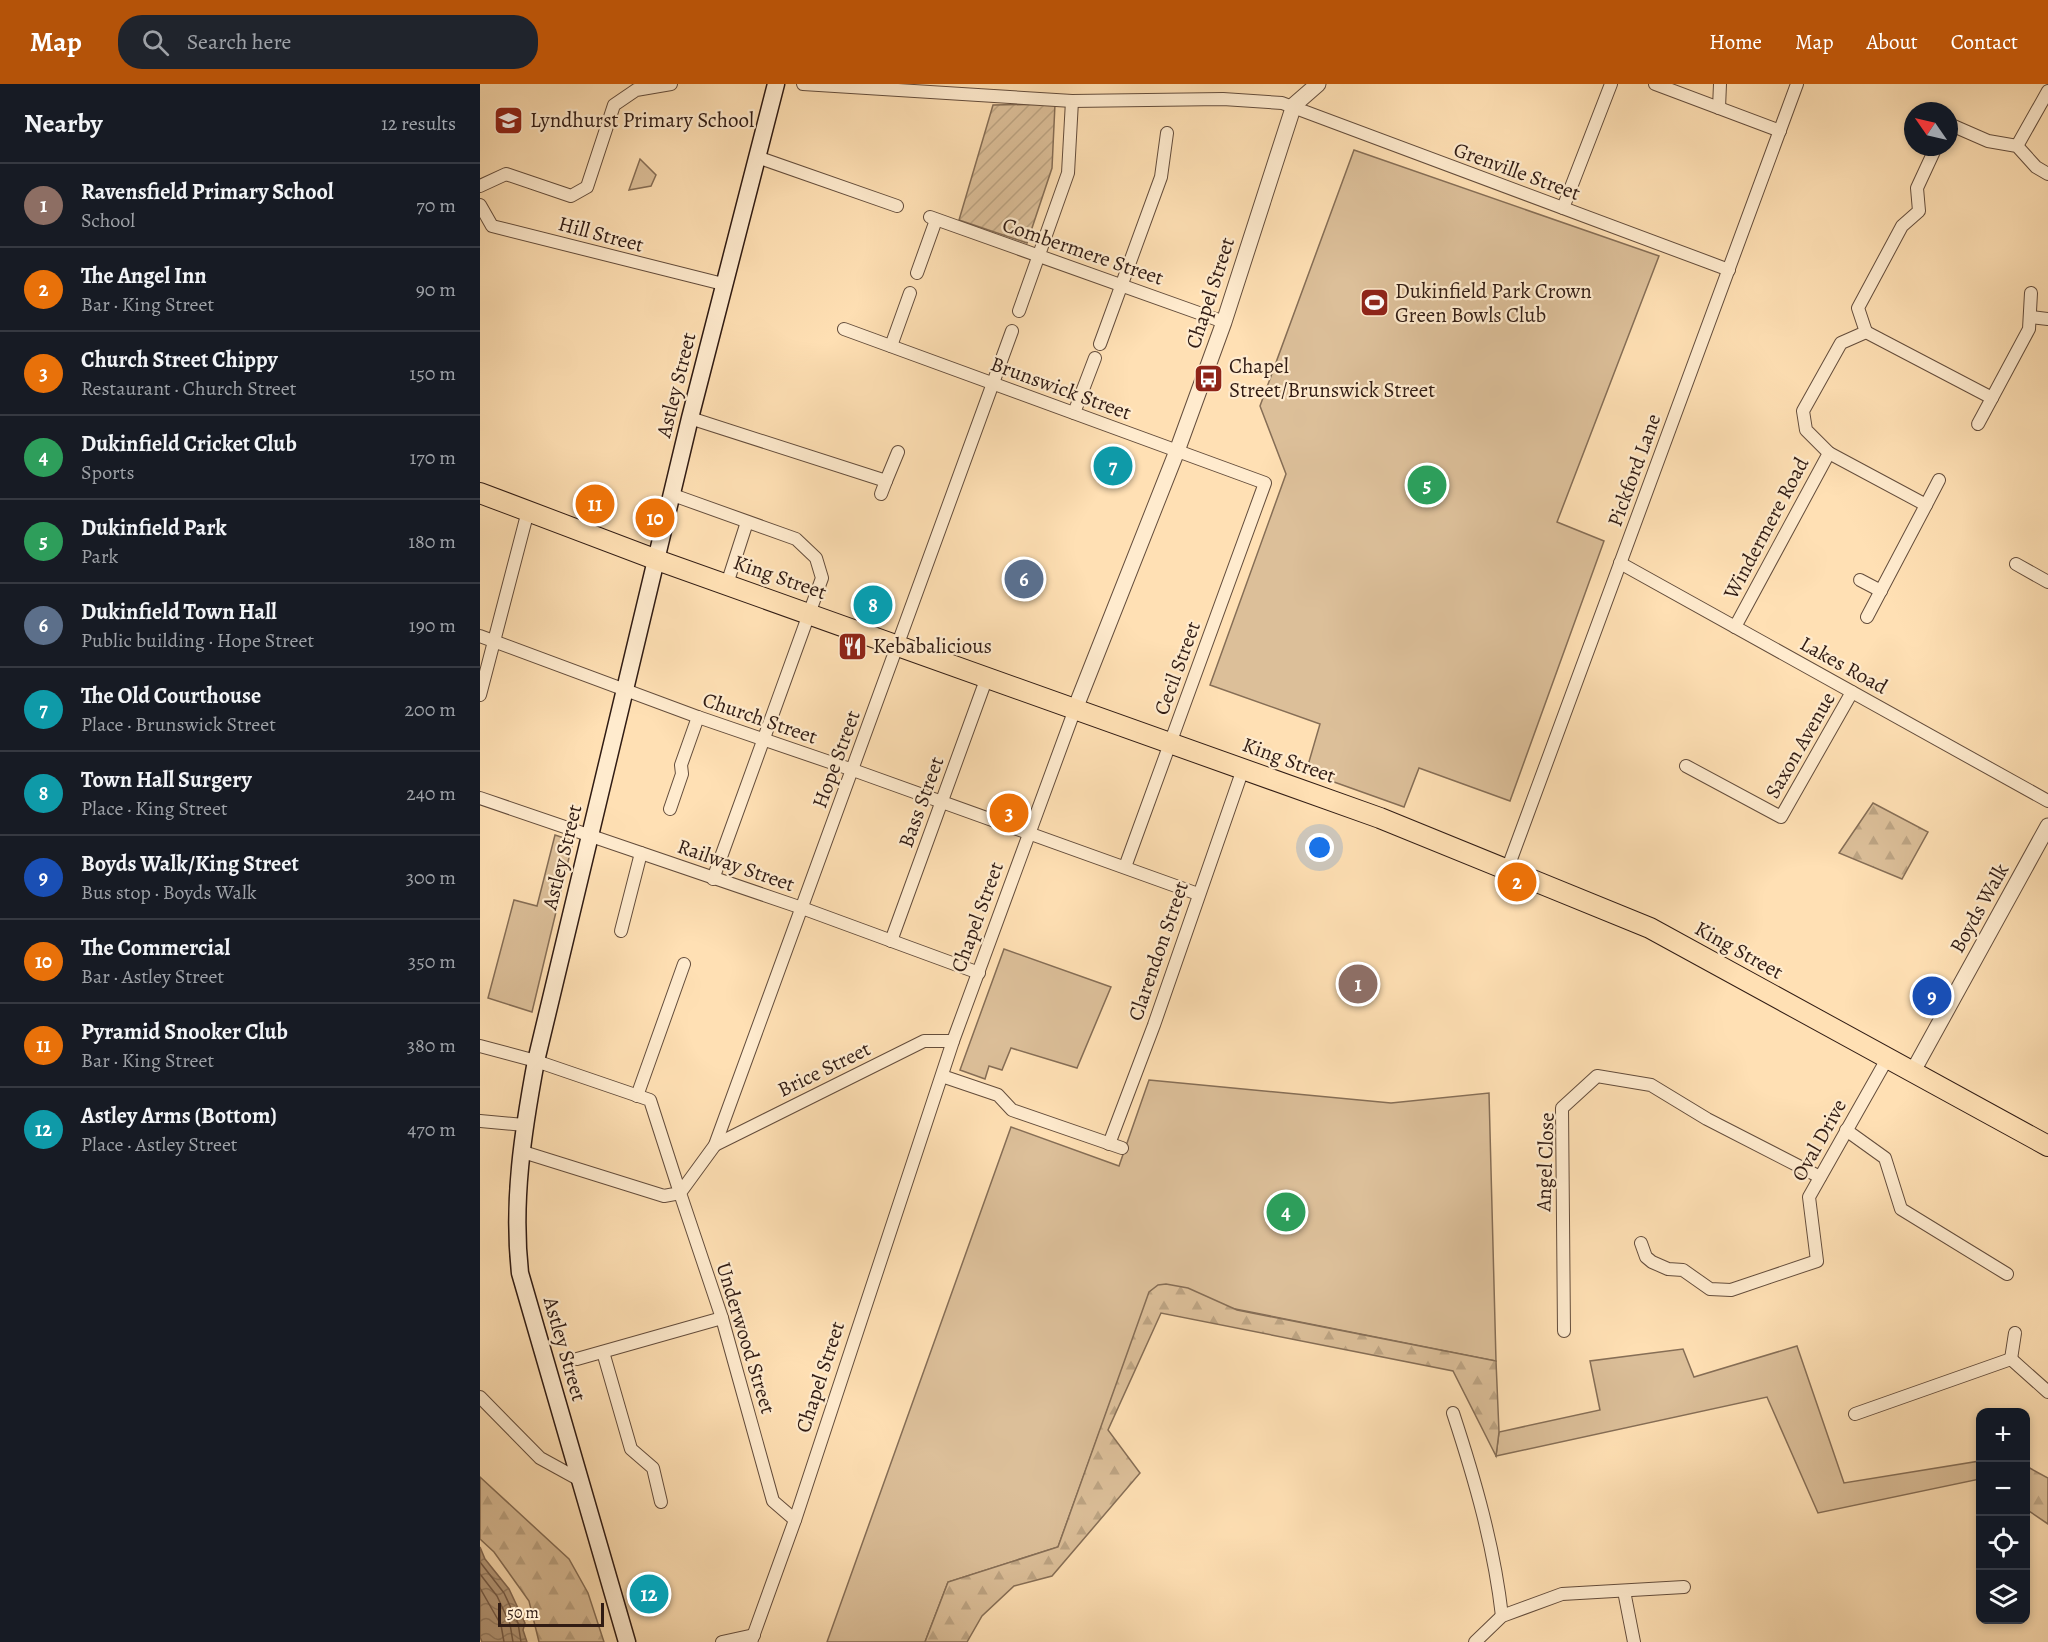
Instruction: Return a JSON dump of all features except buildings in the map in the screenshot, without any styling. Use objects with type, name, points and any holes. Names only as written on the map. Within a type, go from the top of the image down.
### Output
[{"type":"main road","name":"Astley Street","points":[[627,1642],[520,1273],[515,1231],[520,1151],[536,1060],[627,691],[690,418],[776,84]]},
{"type":"main road","name":"King Street","points":[[480,493],[657,560],[809,612],[1380,819],[1650,928],[2048,1146]]},
{"type":"street","points":[[480,186],[506,174],[571,196],[587,187],[614,105],[635,87],[671,84]]},
{"type":"street","name":"Grenville Street","points":[[803,84],[1072,101],[1223,99],[1293,105],[1359,134],[1729,270]]},
{"type":"street","points":[[1293,105],[1318,84]]},
{"type":"street","points":[[1563,208],[1611,84]]},
{"type":"street","points":[[1656,84],[1780,131]]},
{"type":"street","points":[[1719,108],[1720,84]]},
{"type":"street","name":"Pickford Lane","points":[[1507,870],[1797,84]]},
{"type":"street","points":[[2017,146],[2048,91]]},
{"type":"street","points":[[1019,311],[1068,173],[1072,101]]},
{"type":"street","name":"Chapel Street","points":[[753,1639],[795,1520],[953,1041],[1075,709],[1178,451],[1224,322],[1293,105]]},
{"type":"street","points":[[1958,128],[1988,141],[2017,146],[2036,167],[2048,174]]},
{"type":"street","points":[[1100,344],[1161,177],[1167,133]]},
{"type":"street","points":[[1932,156],[1917,188],[1918,211],[1902,226],[1858,308],[1866,332],[1992,398]]},
{"type":"street","points":[[757,157],[897,206]]},
{"type":"street","name":"Hill Street","points":[[480,205],[492,226],[723,284]]},
{"type":"street","name":"Combermere Street","points":[[917,273],[933,219],[1224,322]]},
{"type":"street","points":[[891,346],[910,293]]},
{"type":"street","points":[[1978,424],[2028,329],[2031,317],[2031,293]]},
{"type":"street","points":[[2031,317],[2048,319]]},
{"type":"street","name":"Brunswick Street","points":[[844,329],[1265,483]]},
{"type":"street","name":"Hope Street","points":[[680,1193],[715,1145],[1012,330]]},
{"type":"street","name":"Windermere Road","points":[[1735,627],[1829,453],[1806,430],[1803,411],[1841,343],[1866,332]]},
{"type":"street","points":[[1074,413],[1095,358]]},
{"type":"street","points":[[690,418],[886,481]]},
{"type":"street","points":[[881,494],[898,452]]},
{"type":"street","points":[[1829,453],[1926,505]]},
{"type":"street","points":[[1867,617],[1939,480]]},
{"type":"street","name":"Cecil Street","points":[[1125,867],[1265,483]]},
{"type":"street","points":[[673,495],[796,539],[816,558],[822,578],[713,879]]},
{"type":"street","points":[[480,695],[528,511]]},
{"type":"street","points":[[727,584],[747,522]]},
{"type":"street","name":"Lakes Road","points":[[1620,563],[2048,801]]},
{"type":"street","points":[[2016,564],[2048,582]]},
{"type":"street","points":[[1860,580],[1881,591]]},
{"type":"street","name":"Church Street","points":[[480,636],[698,717],[942,801],[1198,894]]},
{"type":"street","name":"Bass Street","points":[[891,941],[987,676]]},
{"type":"street","name":"Saxon Avenue","points":[[1686,766],[1780,818],[1852,692]]},
{"type":"street","points":[[670,809],[682,774],[681,765],[698,717]]},
{"type":"street","name":"Clarendon Street","points":[[1108,1144],[1154,1026],[1243,769]]},
{"type":"street","name":"Railway Street","points":[[480,798],[591,834],[979,973]]},
{"type":"street","name":"Boyds Walk","points":[[1912,1073],[2048,826]]},
{"type":"street","points":[[621,931],[641,853]]},
{"type":"street","points":[[480,1046],[536,1060],[637,1096],[684,964]]},
{"type":"street","name":"Brice Street","points":[[715,1145],[924,1041],[953,1041]]},
{"type":"street","name":"Oval Drive","points":[[1641,1243],[1646,1257],[1652,1262],[1668,1269],[1683,1270],[1710,1289],[1731,1290],[1817,1261],[1809,1197],[1887,1059]]},
{"type":"street","points":[[942,1076],[998,1095],[1012,1110],[1122,1148]]},
{"type":"street","name":"Angel Close","points":[[1564,1331],[1562,1108],[1597,1076],[1651,1085],[1707,1119],[1820,1177]]},
{"type":"street","name":"Underwood Street","points":[[637,1096],[650,1100],[722,1318],[773,1501],[795,1520]]},
{"type":"street","points":[[480,1121],[524,1125]]},
{"type":"street","points":[[1846,1130],[1885,1158],[1900,1209],[2007,1274]]},
{"type":"street","points":[[520,1151],[664,1196],[680,1193]]},
{"type":"street","points":[[577,1359],[722,1318]]},
{"type":"street","points":[[2011,1359],[2015,1333]]},
{"type":"street","points":[[603,1352],[631,1449],[653,1468],[661,1502]]},
{"type":"street","points":[[2011,1359],[2048,1392]]},
{"type":"street","points":[[1855,1414],[2011,1359]]},
{"type":"street","points":[[480,1397],[540,1458],[580,1480]]},
{"type":"street","points":[[1453,1413],[1479,1493],[1496,1564],[1502,1616]]},
{"type":"street","points":[[1475,1642],[1502,1616],[1562,1594],[1684,1587]]},
{"type":"street","points":[[1624,1591],[1634,1642]]},
{"type":"street","points":[[722,1642],[753,1639]]},
{"type":"green space","points":[[1055,104],[1052,168],[1027,243],[959,220],[993,105]]},
{"type":"green space","points":[[1354,150],[1659,256],[1557,522],[1604,541],[1510,801],[1419,768],[1404,807],[1306,772],[1320,724],[1210,685],[1286,474],[1260,406]]},
{"type":"green space","points":[[640,159],[656,175],[651,186],[629,190]]},
{"type":"green space","points":[[1873,803],[1928,832],[1902,879],[1839,853]]},
{"type":"green space","points":[[555,835],[573,841],[532,1012],[488,998],[514,900],[537,906]]},
{"type":"green space","points":[[1004,949],[1111,987],[1077,1068],[1011,1048],[1002,1070],[989,1066],[985,1079],[960,1070]]},
{"type":"green space","points":[[1149,1080],[1391,1103],[1489,1093],[1496,1361],[1150,1292],[1058,1547],[948,1582],[925,1642],[827,1642],[1011,1127],[1119,1166]]},
{"type":"green space","points":[[1158,1285],[1188,1288],[1237,1310],[1496,1361],[1499,1432],[1496,1456],[1453,1371],[1161,1313],[1108,1430],[1140,1473],[1052,1576],[1014,1586],[982,1616],[967,1642],[925,1642],[948,1582],[1058,1547],[1149,1292]]},
{"type":"green space","points":[[1797,1346],[1844,1483],[1976,1462],[1976,1480],[1818,1513],[1767,1397],[1496,1456],[1499,1432],[1600,1410],[1590,1361],[1683,1349],[1694,1377]]},
{"type":"green space","points":[[2030,1468],[2048,1478],[2048,1524],[2030,1512]]},
{"type":"green space","points":[[480,1477],[569,1559],[588,1593],[604,1642],[539,1642],[529,1601],[494,1552],[480,1539]]},
{"type":"water","points":[[480,1547],[485,1559],[509,1589],[525,1623],[523,1630],[527,1642],[482,1642],[480,1637]]},
{"type":"place","name":"Lyndhurst Primary School","points":[[509,120]]},
{"type":"place","name":"Dukinfield Park Crown Green Bowls Club","points":[[1374,303]]},
{"type":"place","name":"Chapel Street/Brunswick Street","points":[[1208,378]]},
{"type":"place","name":"The Old Courthouse","points":[[1113,466]]},
{"type":"place","name":"Dukinfield Park","points":[[1427,485]]},
{"type":"place","name":"Pyramid Snooker Club","points":[[595,504]]},
{"type":"place","name":"The Commercial","points":[[655,518]]},
{"type":"place","name":"Dukinfield Town Hall","points":[[1024,579]]},
{"type":"place","name":"Town Hall Surgery","points":[[873,605]]},
{"type":"place","name":"Kebabalicious","points":[[852,646]]},
{"type":"place","name":"Church Street Chippy","points":[[1009,813]]},
{"type":"place","name":"The Angel Inn","points":[[1517,882]]},
{"type":"place","name":"Ravensfield Primary School","points":[[1358,984]]},
{"type":"place","name":"Boyds Walk/King Street","points":[[1932,996]]},
{"type":"place","name":"Dukinfield Cricket Club","points":[[1286,1212]]},
{"type":"place","name":"Astley Arms (Bottom)","points":[[649,1594]]}]
